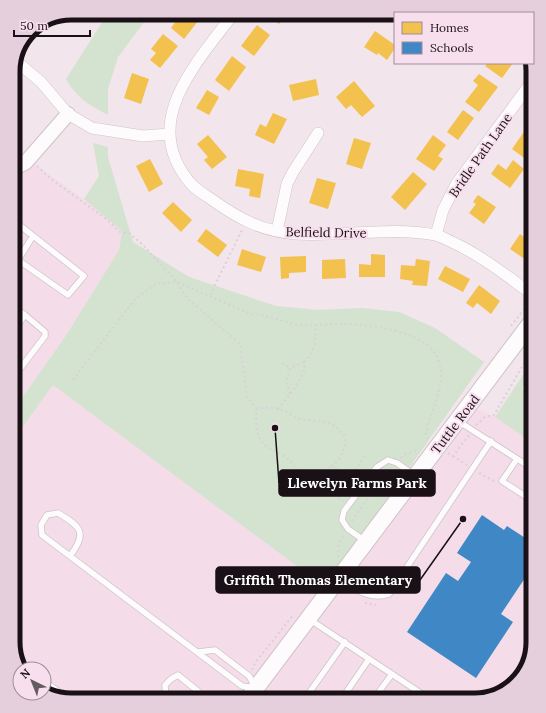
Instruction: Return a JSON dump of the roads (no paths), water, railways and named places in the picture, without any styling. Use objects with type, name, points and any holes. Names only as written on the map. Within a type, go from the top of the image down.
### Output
[{"type":"main road","name":"Tuttle Road","points":[[253,693],[304,614],[339,579],[416,476],[433,443],[458,421],[526,329]]},
{"type":"street","name":"Belfield Drive","points":[[229,20],[191,71],[177,94],[171,117],[169,134],[171,149],[184,174],[193,186],[234,216],[245,222],[277,231],[297,234],[396,232],[436,235],[482,258],[526,290]]},
{"type":"street","points":[[20,65],[41,82],[68,114],[92,128],[143,136],[169,134]]},
{"type":"street","name":"Bridle Path Lane","points":[[436,235],[443,210],[457,183],[526,89]]},
{"type":"street","points":[[20,165],[29,159],[68,114]]},
{"type":"street","points":[[277,231],[287,184],[318,133]]},
{"type":"lane","points":[[20,226],[84,276],[68,295],[20,261]]},
{"type":"lane","points":[[20,257],[33,236]]},
{"type":"lane","points":[[20,311],[45,332],[45,336],[20,369]]},
{"type":"lane","points":[[20,322],[25,315]]},
{"type":"lane","points":[[458,421],[526,465]]},
{"type":"lane","points":[[339,579],[364,594],[382,597],[389,594],[491,442]]},
{"type":"lane","points":[[517,459],[502,481],[526,496]]},
{"type":"lane","points":[[367,542],[348,529],[342,520],[344,511],[377,467],[388,460],[397,463],[416,476]]},
{"type":"lane","points":[[70,556],[80,543],[80,533],[74,522],[58,513],[47,515],[41,525],[42,535],[251,693]]},
{"type":"lane","points":[[304,614],[420,693]]},
{"type":"lane","points":[[309,693],[344,642]]},
{"type":"lane","points":[[198,652],[215,650],[249,676],[252,693]]},
{"type":"lane","points":[[346,693],[369,659]]},
{"type":"lane","points":[[378,693],[392,674]]},
{"type":"lane","points":[[166,693],[165,685],[178,675],[200,693]]},
{"type":"place","name":"Llewelyn Farms Park","points":[[275,428]]},
{"type":"place","name":"Griffith Thomas Elementary","points":[[463,519]]}]
